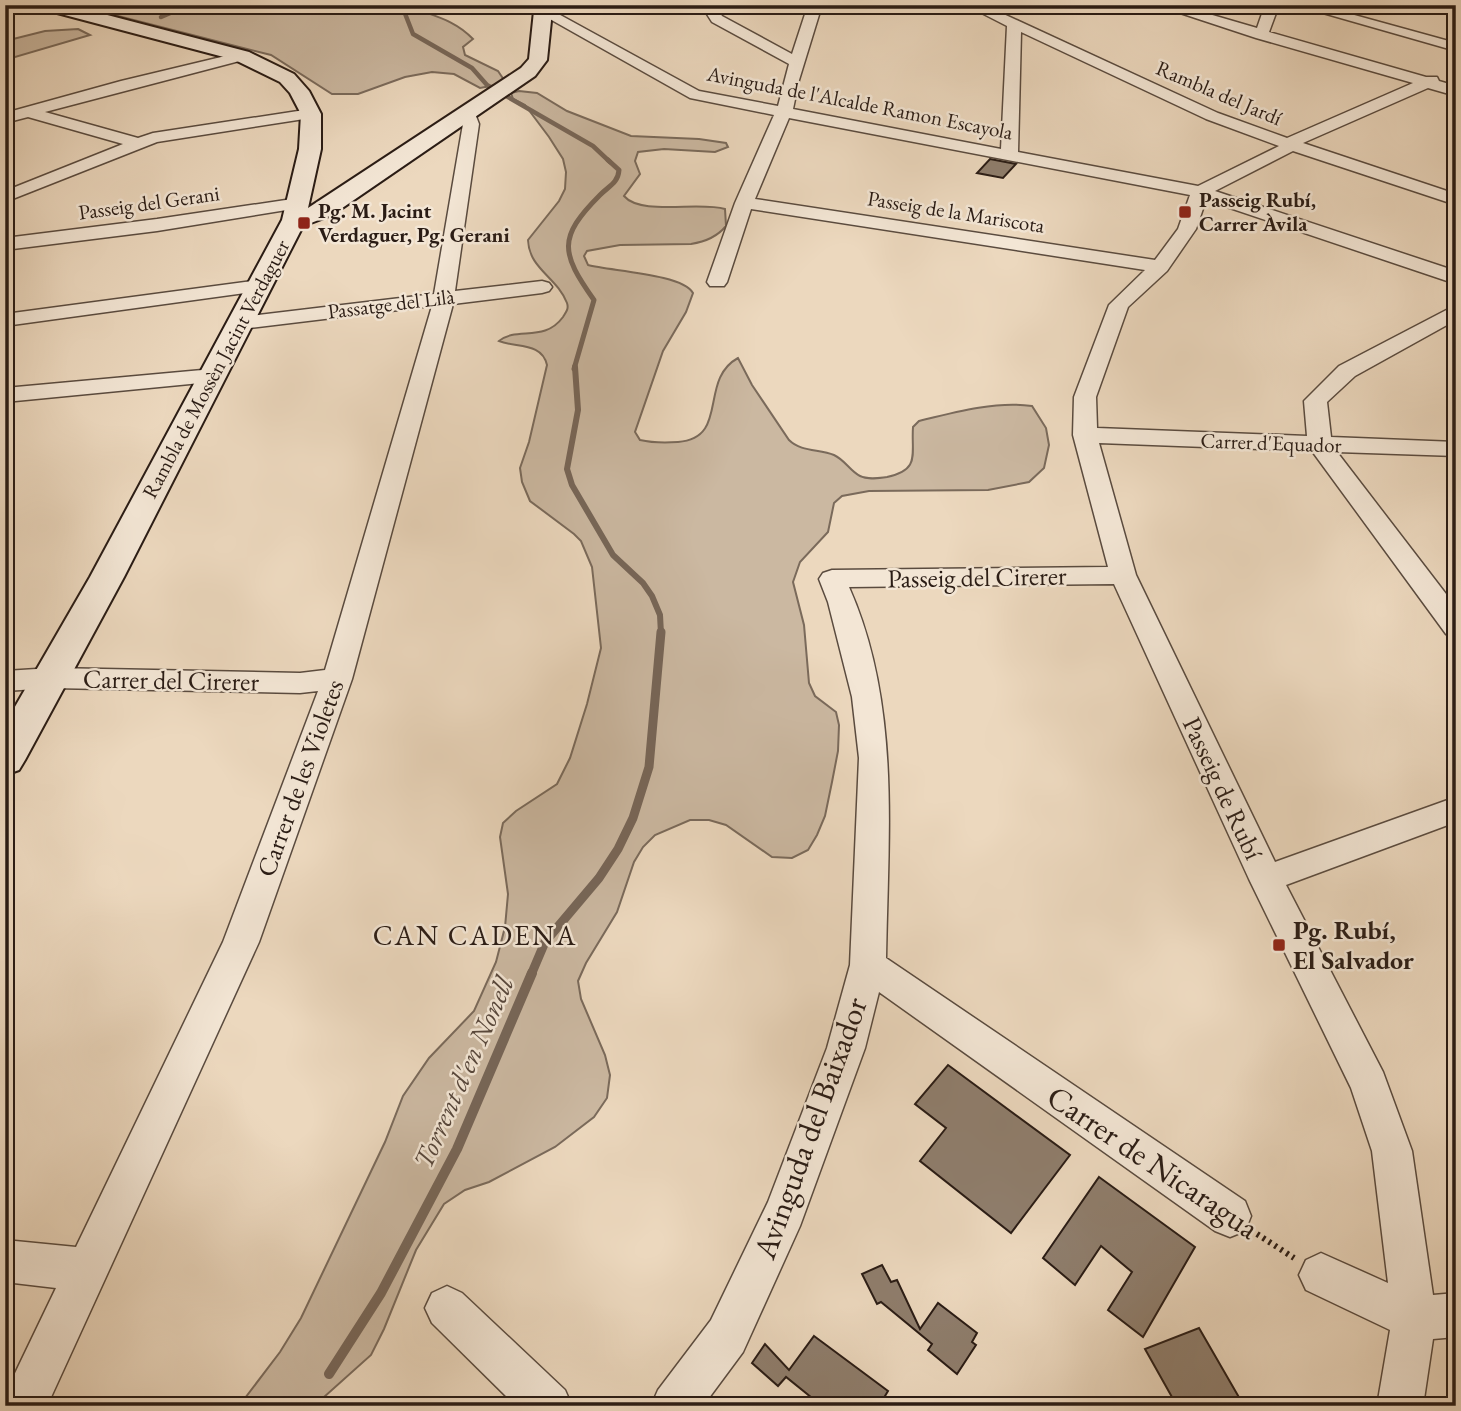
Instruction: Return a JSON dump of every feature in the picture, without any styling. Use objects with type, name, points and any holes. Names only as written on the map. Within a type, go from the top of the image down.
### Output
[{"type":"street","points":[[5,197],[136,143],[171,134],[311,114],[299,90],[287,78],[242,56],[48,5]]},
{"type":"street","points":[[708,5],[717,19],[797,63]]},
{"type":"street","points":[[717,282],[744,203],[784,111],[815,5]]},
{"type":"street","name":"Rambla del Jardí","points":[[973,5],[1212,116],[1456,200]]},
{"type":"street","points":[[1163,5],[1456,91]]},
{"type":"street","points":[[1261,35],[1272,5]]},
{"type":"street","points":[[1303,5],[1456,47]]},
{"type":"street","points":[[296,211],[324,210],[528,72],[538,60],[542,33],[539,7]]},
{"type":"street","name":"Avinguda de l'Alcalde Ramon Escayola","points":[[539,7],[571,28],[686,91],[1200,192],[1456,278]]},
{"type":"street","points":[[1009,155],[1014,24]]},
{"type":"street","points":[[542,33],[571,28]]},
{"type":"street","points":[[5,118],[126,84],[242,56]]},
{"type":"street","points":[[1200,192],[1286,149],[1288,144],[1426,82],[1452,74]]},
{"type":"street","points":[[5,105],[136,143]]},
{"type":"street","name":"Rambla de Mossèn Jacint Verdaguer","points":[[5,760],[52,678],[213,376],[296,211],[310,149],[311,114]]},
{"type":"street","name":"Carrer de les Violetes","points":[[23,1406],[241,942],[337,679],[443,298],[471,124],[468,114]]},
{"type":"street","name":"Passeig de Rubí","points":[[1200,192],[1186,229],[1160,267],[1119,305],[1085,397],[1085,435],[1122,575],[1266,879],[1368,1085],[1392,1152],[1414,1318],[1400,1406]]},
{"type":"street","name":"Passeig de la Mariscota","points":[[744,203],[1160,267]]},
{"type":"street","name":"Passeig del Gerani","points":[[5,244],[296,211]]},
{"type":"street","points":[[5,320],[260,286]]},
{"type":"street","name":"Passatge del Lilà","points":[[241,323],[542,287]]},
{"type":"street","points":[[1456,311],[1347,371],[1315,401],[1320,445],[1456,627]]},
{"type":"street","points":[[5,395],[213,376]]},
{"type":"street","name":"Carrer d'Equador","points":[[1085,435],[1456,449]]},
{"type":"street","name":"Passeig del Cirerer","points":[[832,579],[1122,575]]},
{"type":"street","name":"Avinguda del Baixador","points":[[674,1406],[727,1336],[785,1211],[846,1048],[868,965],[874,758],[867,697],[842,602],[832,579]]},
{"type":"street","name":"Carrer del Cirerer","points":[[5,681],[52,678],[300,683],[337,679]]},
{"type":"street","points":[[1266,879],[1456,808]]},
{"type":"street","name":"Carrer de Nicaragua","points":[[868,965],[1230,1216]]},
{"type":"street","points":[[5,1261],[87,1269]]},
{"type":"street","points":[[1321,1275],[1414,1318],[1456,1315]]},
{"type":"street","points":[[447,1308],[548,1406]]},
{"type":"path","name":"Carrer de Nicaragua","points":[[1230,1216],[1321,1275]]},
{"type":"shaded area","points":[[75,5],[406,5],[458,26],[473,39],[463,47],[465,55],[498,71],[504,80],[496,85],[480,88],[454,74],[432,72],[405,77],[358,94],[332,94],[271,55]]},
{"type":"shaded area","points":[[78,29],[90,35],[5,60],[5,41],[45,31]]},
{"type":"shaded area","points":[[511,93],[537,93],[567,111],[631,136],[699,139],[726,143],[728,147],[715,152],[664,149],[638,152],[635,161],[640,174],[624,196],[632,202],[657,207],[725,209],[726,226],[719,233],[691,244],[620,245],[587,251],[584,256],[588,265],[661,277],[687,287],[693,293],[686,312],[663,351],[635,432],[640,440],[678,442],[694,438],[704,430],[719,380],[726,368],[738,358],[752,385],[789,440],[805,448],[834,455],[863,477],[887,477],[898,474],[910,465],[913,427],[919,421],[975,408],[1032,406],[1046,428],[1049,445],[1044,468],[1029,482],[988,490],[869,491],[842,496],[834,503],[828,532],[800,562],[793,582],[804,625],[809,683],[815,696],[836,712],[839,725],[838,751],[825,816],[808,850],[792,858],[772,857],[726,825],[709,820],[690,820],[655,835],[643,847],[634,862],[617,912],[578,981],[581,999],[605,1055],[610,1075],[607,1098],[594,1117],[555,1147],[489,1182],[465,1190],[444,1204],[416,1250],[371,1355],[314,1406],[239,1406],[280,1352],[301,1318],[385,1142],[403,1096],[429,1058],[474,1011],[496,962],[505,927],[508,894],[500,837],[503,823],[516,811],[557,784],[570,758],[601,648],[592,567],[581,541],[530,501],[522,482],[520,468],[529,442],[547,365],[540,353],[534,349],[499,341],[514,335],[548,330],[563,317],[568,307],[557,286],[533,258],[528,240],[559,201],[565,189],[566,172],[563,159],[549,137],[525,105],[513,99]]},
{"type":"building","points":[[990,159],[1016,164],[1003,178],[977,173]]},
{"type":"building","points":[[948,1065],[1070,1155],[1011,1233],[920,1161],[946,1128],[915,1104]]},
{"type":"building","points":[[1099,1177],[1195,1247],[1143,1337],[1108,1310],[1132,1272],[1101,1246],[1075,1285],[1043,1258]]},
{"type":"building","points":[[882,1265],[891,1282],[897,1280],[920,1329],[938,1303],[977,1333],[972,1342],[976,1345],[957,1374],[928,1350],[932,1344],[881,1302],[877,1304],[862,1274]]},
{"type":"building","points":[[1199,1328],[1244,1406],[1177,1406],[1145,1349]]},
{"type":"building","points":[[814,1336],[888,1391],[879,1406],[822,1406],[786,1377],[778,1386],[752,1363],[765,1344],[789,1370]]},
{"type":"waterway","points":[[161,17],[189,5]]},
{"type":"waterway","name":"Torrent d'en Nonell","points":[[397,5],[404,11],[413,34],[472,68],[487,85],[593,146],[610,162]]},
{"type":"waterway","name":"Torrent d'en Nonell","points":[[574,369],[594,300],[575,270],[568,246],[576,223],[617,178],[619,170],[608,160]]},
{"type":"waterway","name":"Torrent d'en Nonell","points":[[575,367],[578,410],[567,469],[572,485],[613,555],[643,583],[652,596],[660,615],[661,633]]},
{"type":"waterway","name":"Torrent d'en Nonell","points":[[531,975],[545,942],[599,878],[618,849],[633,818],[649,767],[661,633]]},
{"type":"waterway","name":"Torrent d'en Nonell","points":[[329,1374],[381,1293],[457,1149],[532,973]]},
{"type":"place","name":"Passeig Rubí, Carrer Àvila","points":[[1185,212]]},
{"type":"place","name":"Pg. M. Jacint Verdaguer, Pg. Gerani","points":[[304,223]]},
{"type":"place","name":"Pg. Rubí, El Salvador","points":[[1279,945]]},
{"type":"district","name":"CAN CADENA","points":[[475,935]]}]
